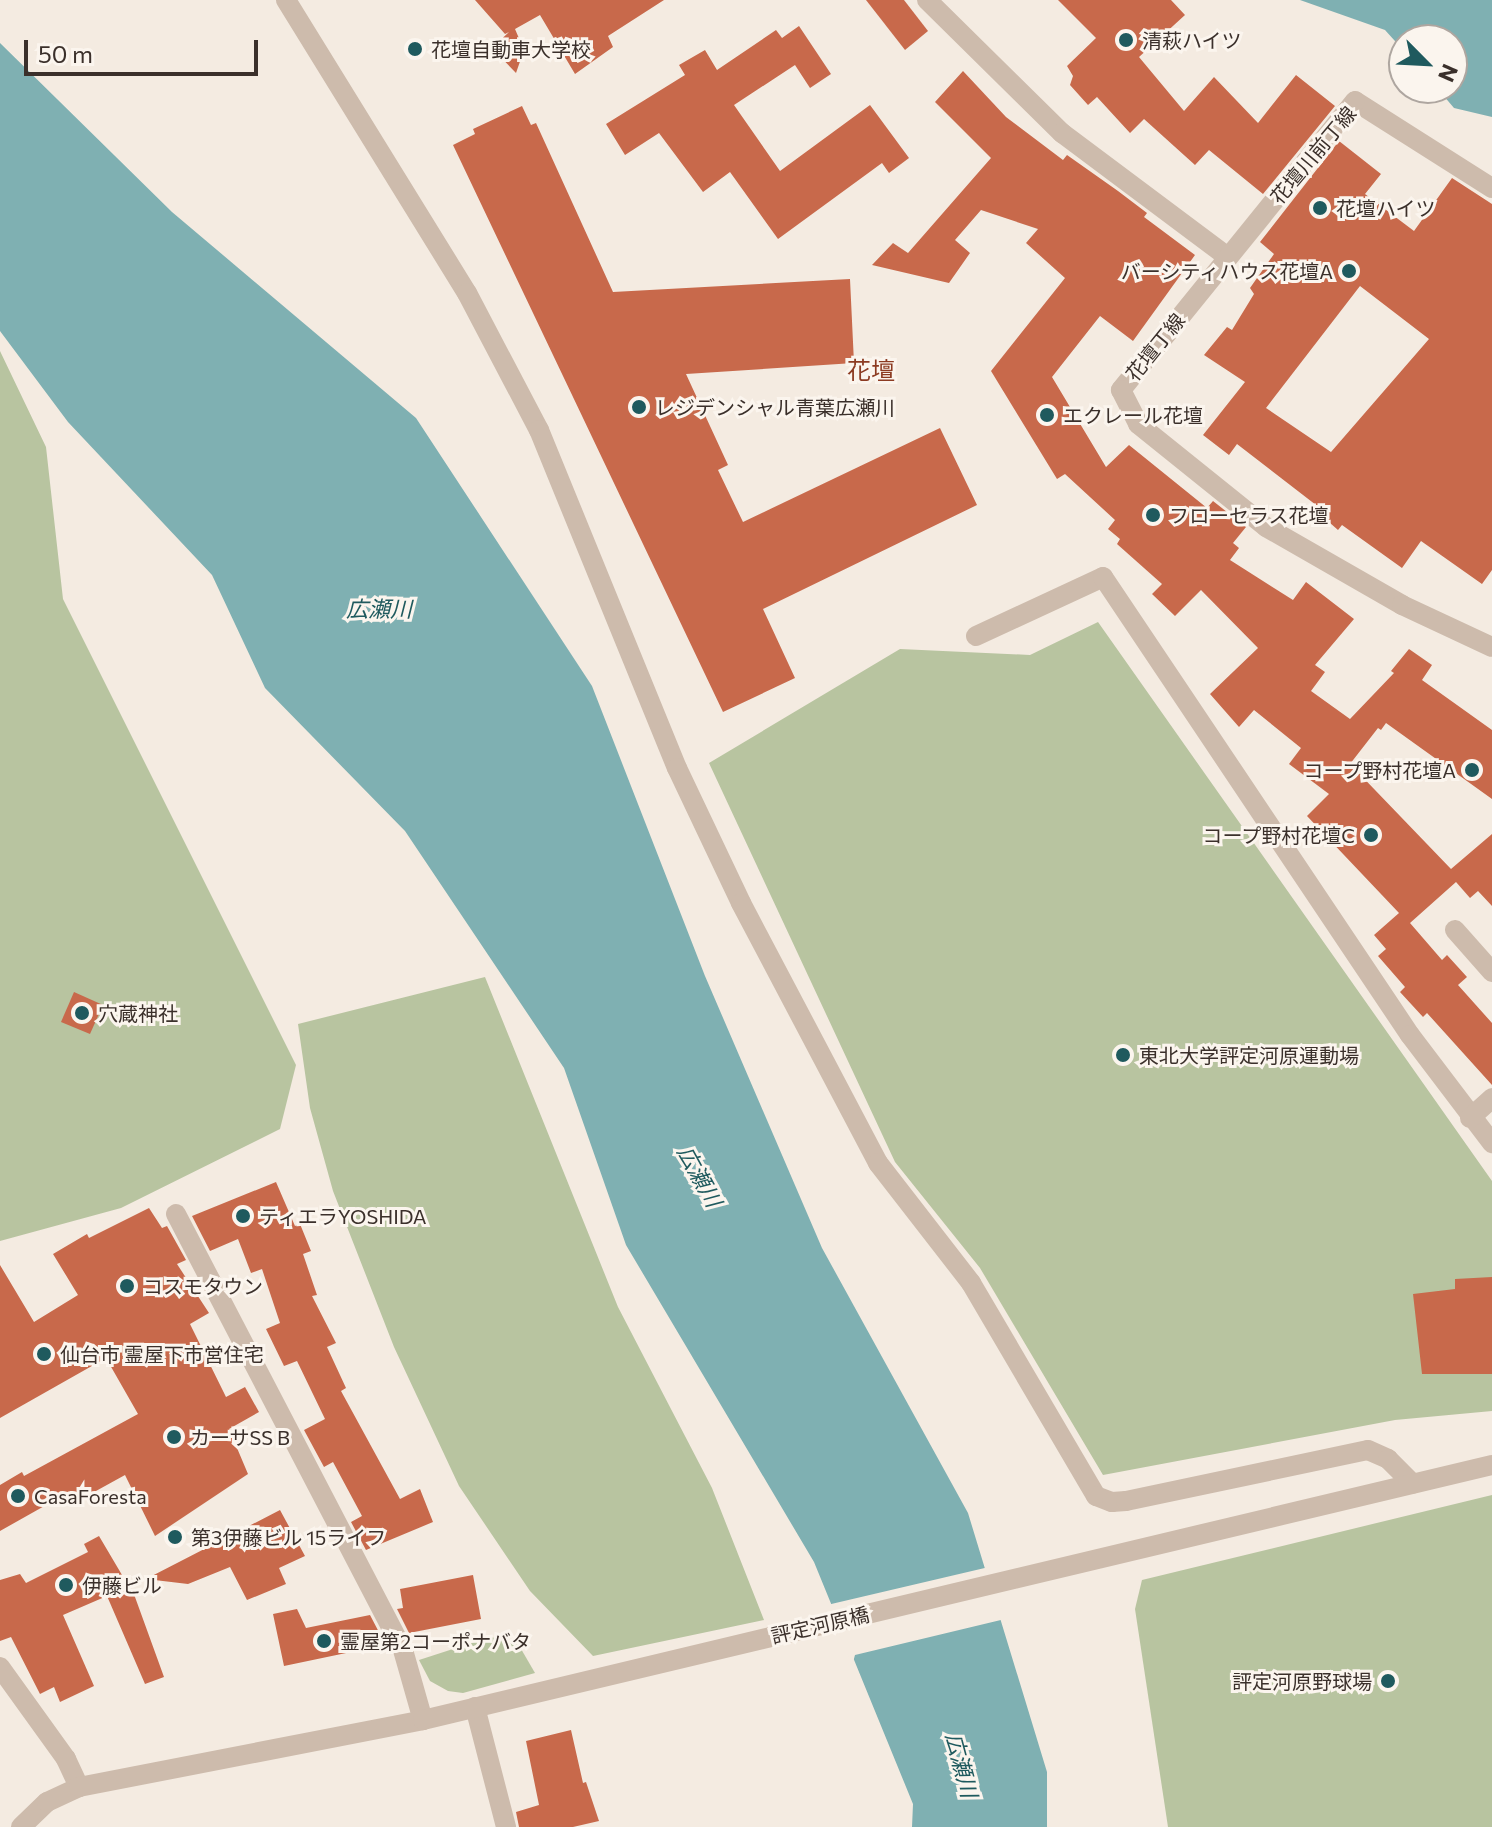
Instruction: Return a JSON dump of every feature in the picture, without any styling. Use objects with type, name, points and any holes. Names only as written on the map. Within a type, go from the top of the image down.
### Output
[{"type":"street","points":[[286,0],[467,293],[539,430],[677,768],[741,903],[878,1163],[971,1283],[1096,1496],[1112,1502],[1126,1501],[1368,1450],[1388,1459],[1413,1484]]},
{"type":"street","points":[[927,0],[1062,133],[1228,257]]},
{"type":"street","name":"花壇川前丁線","points":[[1228,257],[1355,101],[1492,188]]},
{"type":"street","name":"花壇丁線","points":[[1228,257],[1121,390],[1138,424],[1266,527],[1402,605],[1492,647]]},
{"type":"street","points":[[976,636],[1103,577],[1410,1035],[1470,1118],[1492,1143]]},
{"type":"street","points":[[1455,930],[1492,972]]},
{"type":"street","points":[[1470,1118],[1492,1098]]},
{"type":"street","points":[[176,1214],[403,1650],[423,1720]]},
{"type":"street","name":"評定河原橋","points":[[21,1827],[47,1802],[79,1787],[423,1720],[1492,1465]]},
{"type":"street","points":[[0,1667],[66,1759],[79,1787]]},
{"type":"street","points":[[475,1707],[506,1827]]},
{"type":"green space","points":[[0,351],[46,447],[63,599],[296,1065],[280,1129],[121,1208],[0,1241]]},
{"type":"green space","name":"東北大学評定河原運動場","points":[[1098,622],[1492,1181],[1492,1411],[1395,1420],[1103,1475],[980,1268],[895,1162],[709,763],[900,649],[1030,655]]},
{"type":"green space","points":[[485,977],[618,1307],[712,1488],[764,1620],[593,1656],[530,1591],[459,1486],[394,1347],[333,1191],[310,1108],[298,1024]]},
{"type":"green space","points":[[1492,1495],[1492,1827],[1168,1827],[1135,1609],[1142,1580]]},
{"type":"green space","points":[[490,1637],[517,1642],[535,1673],[463,1693],[448,1691],[430,1681],[419,1660]]},
{"type":"water","points":[[1300,0],[1492,0],[1492,117],[1454,108],[1451,104],[1468,104],[1468,24],[1388,24],[1388,33]]},
{"type":"water","name":"広瀬川","points":[[0,43],[172,212],[416,418],[592,686],[705,976],[822,1248],[968,1513],[1047,1772],[1047,1827],[912,1827],[913,1804],[814,1562],[626,1245],[564,1068],[405,831],[265,688],[212,575],[68,422],[0,331]]},
{"type":"pier","points":[[989,1567],[1005,1619],[855,1655],[852,1666],[827,1605]]},
{"type":"building","points":[[475,0],[664,0],[608,36],[613,47],[575,74],[540,15],[515,29],[524,50],[516,73],[492,48],[509,32],[505,34]]},
{"type":"building","points":[[866,0],[904,0],[928,31],[905,50]]},
{"type":"building","points":[[1058,0],[1171,0],[1185,15],[1139,57],[1184,111],[1214,77],[1258,123],[1296,75],[1335,106],[1263,194],[1209,150],[1195,165],[1144,119],[1130,133],[1097,97],[1088,105],[1070,85],[1073,76],[1067,66],[1096,38]]},
{"type":"building","points":[[799,26],[831,74],[810,88],[795,65],[734,105],[780,171],[870,105],[909,158],[889,173],[882,163],[778,239],[730,172],[703,192],[659,133],[625,155],[606,124],[685,75],[679,65],[705,50],[717,70],[776,30],[782,38]]},
{"type":"building","points":[[963,71],[1006,117],[1063,160],[1067,155],[1118,191],[1147,213],[1144,217],[1195,255],[1133,341],[1100,316],[1052,377],[1106,467],[1129,445],[1207,508],[1213,501],[1246,527],[1233,543],[1239,548],[1230,560],[1293,600],[1306,582],[1354,619],[1315,665],[1325,672],[1311,691],[1350,719],[1394,673],[1391,671],[1409,649],[1432,665],[1422,680],[1492,730],[1492,799],[1386,723],[1381,730],[1378,728],[1350,764],[1451,869],[1492,834],[1492,906],[1478,891],[1470,898],[1456,882],[1410,923],[1442,960],[1447,955],[1467,977],[1458,985],[1492,1023],[1492,1085],[1427,1013],[1423,1017],[1400,992],[1405,987],[1378,956],[1386,949],[1374,935],[1399,913],[1307,816],[1329,794],[1289,764],[1301,748],[1254,710],[1239,727],[1210,694],[1258,648],[1201,590],[1175,616],[1152,594],[1162,584],[1117,544],[1120,539],[1108,529],[1115,520],[1065,474],[1057,479],[991,371],[1065,278],[1026,243],[1038,229],[981,210],[955,240],[970,253],[949,283],[872,265],[893,243],[908,253],[991,158],[935,102]]},
{"type":"building","name":"レジデンシャル青葉広瀬川","points":[[522,106],[531,125],[536,123],[613,292],[850,279],[854,363],[686,374],[728,465],[718,470],[743,522],[940,428],[977,505],[763,609],[795,678],[723,712],[453,145],[475,134],[473,129]]},
{"type":"building","points":[[1339,141],[1381,174],[1365,194],[1414,231],[1452,178],[1492,204],[1492,570],[1482,584],[1421,541],[1402,568],[1342,525],[1338,530],[1313,508],[1316,505],[1237,444],[1229,455],[1203,435],[1245,382],[1204,355],[1227,327],[1232,330],[1254,294],[1250,288],[1274,254],[1260,242]],"holes":[[[1360,286],[1429,339],[1331,452],[1266,408]]]},
{"type":"building","name":"穴蔵神社","points":[[74,992],[103,1005],[90,1034],[61,1022]]},
{"type":"building","points":[[276,1182],[295,1226],[300,1224],[311,1251],[303,1254],[317,1295],[312,1296],[336,1343],[327,1347],[346,1388],[341,1391],[400,1499],[420,1489],[433,1522],[366,1550],[351,1522],[362,1516],[333,1462],[324,1467],[304,1430],[325,1419],[297,1361],[284,1366],[266,1329],[280,1323],[262,1269],[251,1273],[238,1239],[210,1251],[192,1216]]},
{"type":"building","points":[[149,1208],[162,1228],[167,1226],[186,1260],[177,1264],[209,1313],[190,1324],[226,1397],[245,1387],[259,1412],[229,1429],[248,1474],[155,1536],[125,1475],[76,1502],[71,1491],[0,1531],[0,1485],[22,1472],[24,1476],[138,1414],[106,1358],[0,1418],[0,1265],[34,1322],[78,1295],[53,1254],[87,1234],[89,1238]]},
{"type":"building","points":[[1492,1277],[1492,1374],[1422,1374],[1413,1294],[1455,1289],[1455,1279]]},
{"type":"building","points":[[280,1510],[305,1556],[279,1568],[286,1584],[247,1600],[230,1567],[188,1584],[146,1579]]},
{"type":"building","points":[[99,1536],[135,1597],[164,1677],[145,1684],[107,1596],[63,1615],[94,1686],[60,1702],[54,1687],[40,1694],[11,1637],[0,1641],[0,1580],[20,1574],[26,1583],[88,1552],[84,1544]]},
{"type":"building","points":[[473,1575],[481,1619],[409,1633],[397,1609],[403,1608],[400,1589]]},
{"type":"building","name":"霊屋第2コーポナバタ","points":[[297,1609],[306,1628],[370,1615],[382,1638],[369,1641],[370,1648],[284,1666],[273,1614]]},
{"type":"building","points":[[571,1730],[583,1783],[586,1782],[599,1821],[573,1827],[519,1827],[516,1812],[539,1805],[526,1741]]},
{"type":"place","name":"清萩ハイツ","points":[[1126,40]]},
{"type":"place","name":"花壇自動車大学校","points":[[415,49]]},
{"type":"place","name":"花壇ハイツ","points":[[1320,208]]},
{"type":"place","name":"バーシティハウス花壇A","points":[[1349,271]]},
{"type":"place","name":"レジデンシャル青葉広瀬川","points":[[639,407]]},
{"type":"place","name":"エクレール花壇","points":[[1047,415]]},
{"type":"place","name":"フローセラス花壇","points":[[1153,515]]},
{"type":"place","name":"コープ野村花壇A","points":[[1472,770]]},
{"type":"place","name":"コープ野村花壇C","points":[[1371,835]]},
{"type":"place","name":"穴蔵神社","points":[[82,1013]]},
{"type":"place","name":"東北大学評定河原運動場","points":[[1123,1055]]},
{"type":"place","name":"ティエラYOSHIDA","points":[[243,1216]]},
{"type":"place","name":"コスモタウン","points":[[127,1286]]},
{"type":"place","name":"仙台市 霊屋下市営住宅","points":[[44,1354]]},
{"type":"place","name":"カーサSS B","points":[[174,1437]]},
{"type":"place","name":"CasaForesta","points":[[18,1496]]},
{"type":"place","name":"第3伊藤ビル 15ライフ","points":[[175,1537]]},
{"type":"place","name":"伊藤ビル","points":[[66,1585]]},
{"type":"place","name":"霊屋第2コーポナバタ","points":[[324,1641]]},
{"type":"place","name":"評定河原野球場","points":[[1388,1681]]},
{"type":"district","name":"花壇","points":[[871,370]]}]
